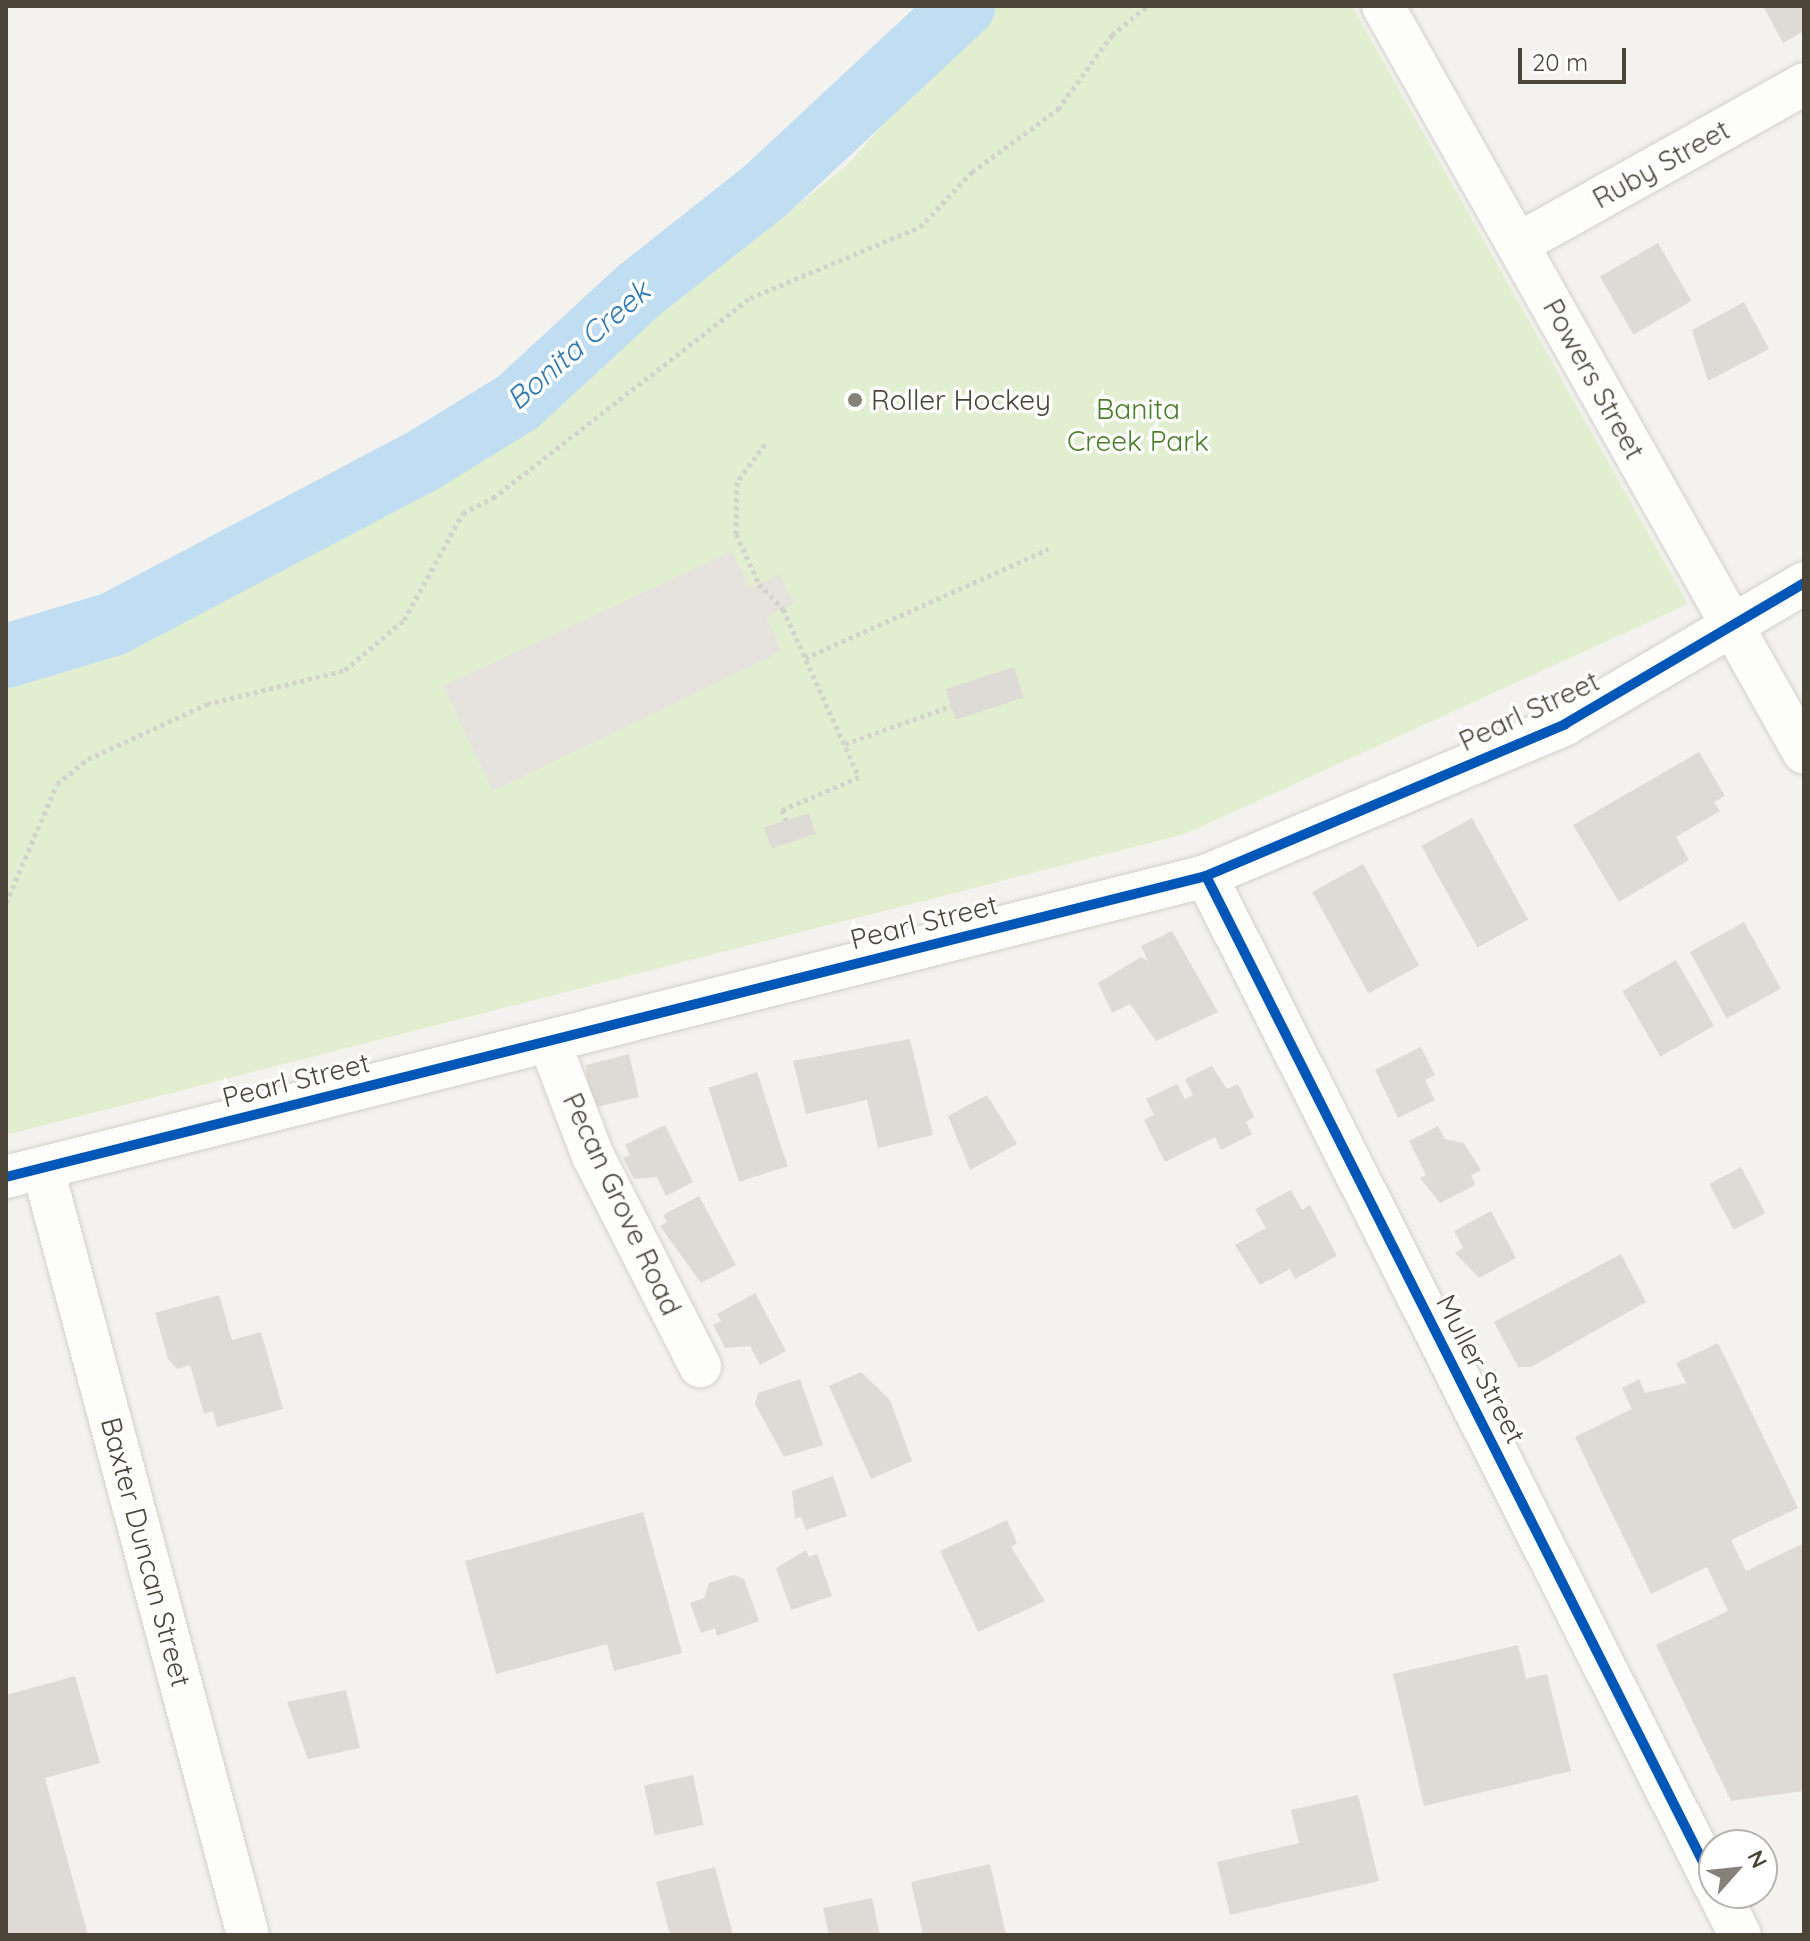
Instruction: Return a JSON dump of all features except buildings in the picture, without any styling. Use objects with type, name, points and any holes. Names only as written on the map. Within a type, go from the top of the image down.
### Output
[{"type":"street","name":"Powers Street","points":[[1383,6],[1804,753]]},
{"type":"street","name":"Ruby Street","points":[[1518,244],[1804,84]]},
{"type":"street","name":"Pearl Street","points":[[25,1173],[1206,876],[1276,853],[1565,724],[1804,583]]},
{"type":"street","name":"Muller Street","points":[[1206,876],[1698,1852]]},
{"type":"street","name":"Pecan Grove Road","points":[[549,1041],[593,1156],[700,1366]]},
{"type":"street","name":"Baxter Duncan Street","points":[[25,1173],[248,1935]]},
{"type":"street","points":[[1727,1909],[1740,1935]]},
{"type":"path","points":[[6,903],[57,784],[88,759],[207,704],[345,670],[404,620],[463,513],[493,498],[750,298],[920,227],[972,172],[1058,109],[1112,35],[1147,6]]},
{"type":"path","points":[[765,444],[737,482],[731,515],[759,584],[783,609],[859,777],[782,810],[786,820]]},
{"type":"path","points":[[805,658],[1049,549]]},
{"type":"path","points":[[845,744],[951,706]]},
{"type":"green space","name":"Banita Creek Park","points":[[989,6],[1352,6],[1688,604],[1185,834],[6,1135],[6,673],[120,640],[533,406],[643,305],[755,239],[847,165]]},
{"type":"shaded area","points":[[732,551],[750,588],[780,574],[794,603],[766,617],[782,651],[493,791],[443,686]]},
{"type":"waterway","name":"Bonita Creek","points":[[6,656],[113,624],[419,463],[518,402],[637,292],[766,190],[963,6]]},
{"type":"cycle path","points":[[6,1177],[1206,876],[1565,724],[1804,583]]},
{"type":"cycle path","points":[[1206,876],[1698,1852]]},
{"type":"place","name":"Roller Hockey","points":[[855,400]]}]
